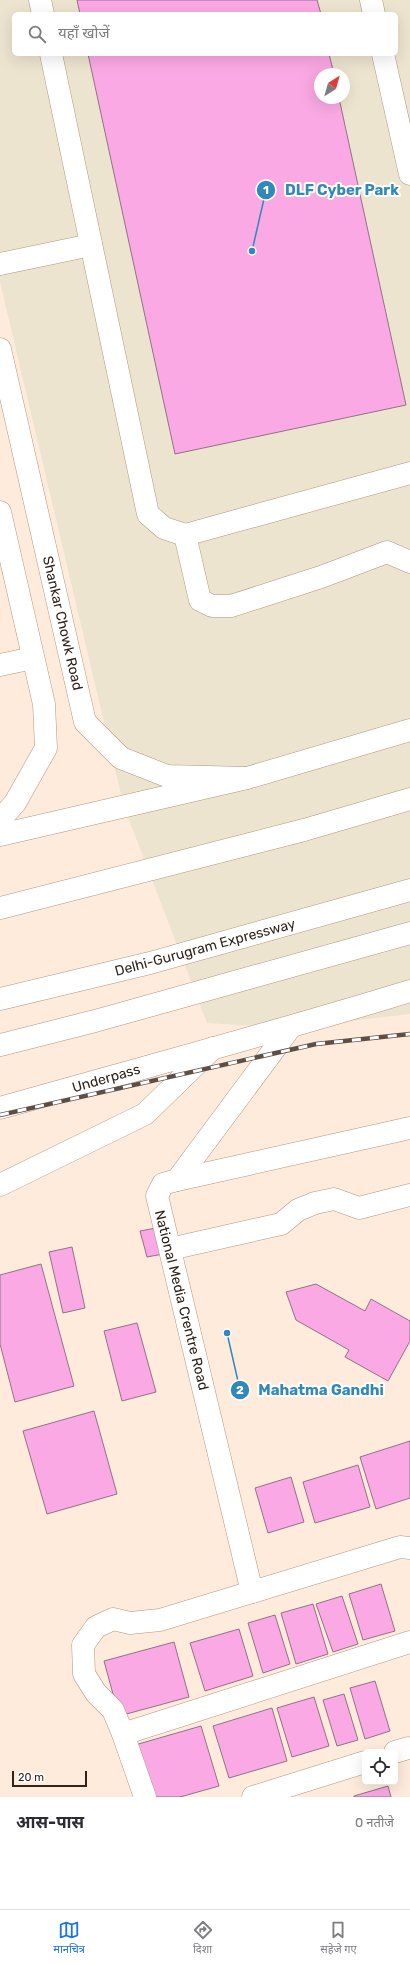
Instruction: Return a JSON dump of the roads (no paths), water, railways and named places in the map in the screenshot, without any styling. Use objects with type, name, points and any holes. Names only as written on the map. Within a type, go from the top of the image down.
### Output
[{"type":"main road","points":[[40,0],[43,12]]},
{"type":"main road","points":[[371,0],[374,12]]},
{"type":"main road","points":[[51,56],[148,514],[164,528],[185,534],[410,473]]},
{"type":"main road","points":[[383,56],[410,174]]},
{"type":"main road","points":[[0,264],[91,245]]},
{"type":"main road","name":"Shankar Chowk Road","points":[[0,349],[85,722],[121,758],[167,776],[247,778]]},
{"type":"main road","points":[[0,512],[44,704],[46,748],[15,804],[0,820]]},
{"type":"main road","points":[[185,534],[200,600],[212,606],[231,606],[321,577],[387,552],[410,562]]},
{"type":"main road","points":[[0,665],[33,658]]},
{"type":"main road","points":[[0,835],[247,778],[410,730]]},
{"type":"main road","points":[[0,908],[304,830],[410,799]]},
{"type":"main road","name":"Delhi-Gurugram Expressway","points":[[0,999],[150,963],[410,890]]},
{"type":"main road","points":[[0,1045],[95,1021],[410,933]]},
{"type":"main road","name":"Underpass","points":[[0,1108],[290,1028],[410,992]]},
{"type":"main road","points":[[177,1180],[290,1028]]},
{"type":"main road","points":[[0,1185],[145,1114],[213,1048]]},
{"type":"main road","name":"National Media Crentre Road","points":[[252,1592],[157,1196],[163,1184],[177,1180],[410,1128]]},
{"type":"main road","points":[[170,1249],[281,1224],[298,1210],[315,1203],[334,1199],[359,1208],[410,1195]]},
{"type":"main road","points":[[145,1797],[113,1710],[96,1694],[84,1674],[83,1645],[96,1627],[114,1619],[130,1623],[160,1620],[400,1547],[410,1548]]},
{"type":"main road","points":[[123,1734],[410,1642]]},
{"type":"main road","points":[[253,1797],[362,1763]]},
{"type":"railway","points":[[0,1115],[316,1044],[410,1034]]},
{"type":"place","name":"DLF Cyber Park","points":[[252,251]]},
{"type":"place","name":"Mahatma Gandhi","points":[[227,1333]]}]
